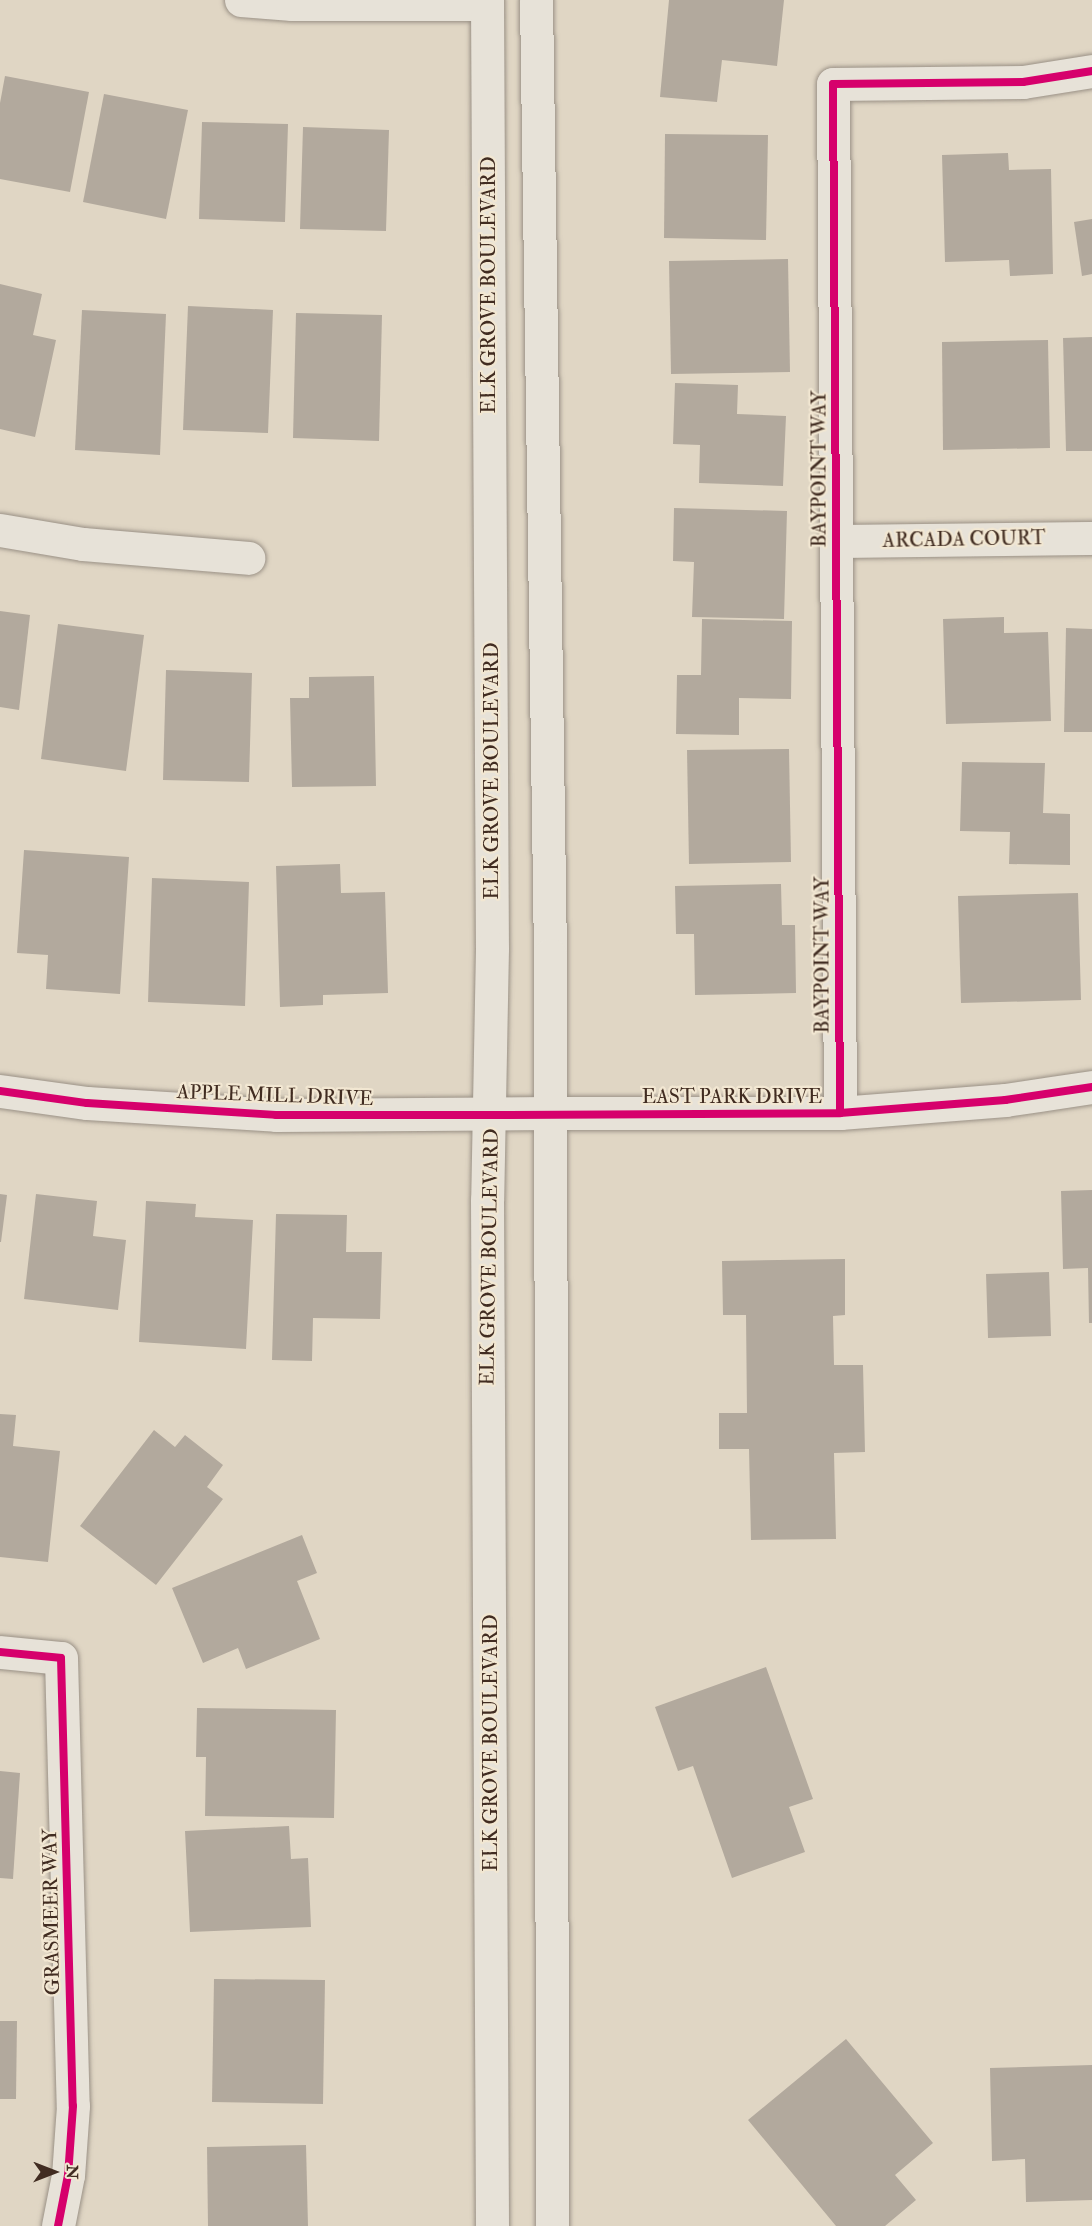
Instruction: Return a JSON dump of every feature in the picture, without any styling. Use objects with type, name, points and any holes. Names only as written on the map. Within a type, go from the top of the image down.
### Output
[{"type":"main road","points":[[241,0],[292,4],[487,2]]},
{"type":"main road","points":[[536,0],[550,1113],[552,2226]]},
{"type":"main road","name":"ELK GROVE BOULEVARD","points":[[487,2],[491,1115],[487,1224],[492,2226]]},
{"type":"main road","name":"BAYPOINT WAY","points":[[840,1113],[833,84],[1023,82],[1092,71]]},
{"type":"main road","points":[[0,530],[83,544],[248,558]]},
{"type":"main road","name":"ARCADA COURT","points":[[836,541],[1092,538]]},
{"type":"main road","name":"EAST PARK DRIVE","points":[[550,1113],[840,1113],[1005,1100],[1092,1087]]},
{"type":"main road","name":"APPLE MILL DRIVE","points":[[0,1091],[87,1103],[276,1114],[550,1113]]},
{"type":"main road","name":"GRASMEER WAY","points":[[0,1652],[61,1658],[73,2106],[68,2175],[58,2226]]},
{"type":"building","points":[[669,0],[784,0],[777,66],[722,60],[717,102],[660,97]]},
{"type":"building","points":[[5,76],[89,92],[70,192],[0,179],[0,103]]},
{"type":"building","points":[[104,94],[188,110],[166,219],[83,202]]},
{"type":"building","points":[[202,122],[288,124],[285,222],[199,219]]},
{"type":"building","points":[[303,127],[389,130],[386,231],[300,229]]},
{"type":"building","points":[[665,134],[768,135],[766,240],[664,238]]},
{"type":"building","points":[[1008,153],[1009,170],[1051,169],[1053,274],[1010,276],[1009,260],[945,262],[942,155]]},
{"type":"building","points":[[1092,219],[1092,274],[1082,276],[1074,222]]},
{"type":"building","points":[[788,259],[790,372],[671,374],[669,261]]},
{"type":"building","points":[[0,284],[42,294],[33,335],[56,340],[35,437],[0,429]]},
{"type":"building","points":[[188,306],[273,310],[268,433],[183,430]]},
{"type":"building","points":[[82,310],[166,314],[160,455],[75,450]]},
{"type":"building","points":[[296,313],[382,315],[379,441],[293,438]]},
{"type":"building","points":[[1092,337],[1092,451],[1066,451],[1063,338]]},
{"type":"building","points":[[1048,340],[1050,448],[943,450],[942,342]]},
{"type":"building","points":[[675,383],[738,385],[737,414],[786,416],[783,486],[699,483],[700,445],[673,444]]},
{"type":"building","points":[[674,508],[787,511],[784,619],[692,617],[694,562],[673,561]]},
{"type":"building","points":[[0,611],[30,615],[19,710],[0,707]]},
{"type":"building","points":[[1004,617],[1004,633],[1048,632],[1051,721],[946,724],[943,619]]},
{"type":"building","points":[[702,619],[792,621],[791,699],[739,698],[739,735],[676,734],[677,675],[701,675]]},
{"type":"building","points":[[58,624],[144,635],[126,771],[41,759]]},
{"type":"building","points":[[1066,628],[1092,629],[1092,732],[1064,732]]},
{"type":"building","points":[[166,670],[252,673],[249,782],[163,780]]},
{"type":"building","points":[[374,676],[376,786],[292,787],[290,698],[309,698],[309,677]]},
{"type":"building","points":[[789,749],[791,862],[689,864],[687,750]]},
{"type":"building","points":[[962,762],[1045,763],[1043,813],[1070,814],[1070,865],[1009,864],[1010,832],[960,831]]},
{"type":"building","points":[[24,850],[129,857],[120,994],[46,989],[48,955],[17,953]]},
{"type":"building","points":[[340,864],[341,893],[385,892],[388,993],[323,995],[323,1005],[280,1007],[276,866]]},
{"type":"building","points":[[152,878],[249,882],[245,1006],[148,1002]]},
{"type":"building","points":[[781,884],[782,925],[795,925],[796,993],[695,995],[694,934],[676,934],[675,886]]},
{"type":"building","points":[[1078,893],[1081,1000],[961,1003],[958,896]]},
{"type":"building","points":[[1092,1190],[1092,1323],[1089,1323],[1088,1268],[1063,1269],[1061,1191]]},
{"type":"building","points":[[0,1194],[7,1195],[1,1242],[0,1242]]},
{"type":"building","points":[[36,1194],[97,1201],[93,1236],[126,1240],[118,1310],[24,1299]]},
{"type":"building","points":[[146,1201],[196,1204],[195,1217],[253,1220],[246,1349],[139,1342]]},
{"type":"building","points":[[276,1214],[347,1215],[346,1252],[382,1252],[380,1319],[313,1318],[312,1361],[272,1360]]},
{"type":"building","points":[[845,1259],[845,1315],[833,1316],[834,1365],[863,1365],[865,1452],[834,1453],[836,1539],[751,1540],[749,1449],[719,1449],[719,1413],[747,1413],[746,1315],[723,1315],[722,1261]]},
{"type":"building","points":[[1049,1272],[1051,1336],[988,1338],[986,1274]]},
{"type":"building","points":[[0,1414],[16,1415],[13,1446],[60,1451],[48,1562],[0,1557]]},
{"type":"building","points":[[154,1430],[175,1447],[185,1435],[223,1465],[207,1487],[223,1499],[156,1585],[80,1526]]},
{"type":"building","points":[[302,1535],[317,1573],[297,1581],[320,1639],[246,1669],[238,1648],[203,1663],[172,1588]]},
{"type":"building","points":[[766,1667],[813,1799],[789,1807],[805,1852],[732,1878],[693,1766],[678,1771],[655,1707]]},
{"type":"building","points":[[197,1708],[336,1710],[334,1818],[205,1816],[206,1757],[196,1757]]},
{"type":"building","points":[[0,1771],[20,1773],[13,1879],[0,1878]]},
{"type":"building","points":[[289,1826],[291,1859],[308,1858],[311,1927],[190,1932],[185,1831]]},
{"type":"building","points":[[214,1979],[325,1980],[323,2104],[212,2102]]},
{"type":"building","points":[[0,2021],[17,2021],[16,2099],[0,2099]]},
{"type":"building","points":[[846,2039],[933,2143],[895,2175],[916,2200],[885,2226],[836,2226],[748,2120]]},
{"type":"building","points":[[1092,2065],[1092,2200],[1026,2202],[1025,2159],[992,2161],[990,2068]]},
{"type":"building","points":[[306,2145],[308,2226],[208,2226],[207,2147]]},
{"type":"cycle path","points":[[840,1113],[833,84],[1023,82],[1092,71]]},
{"type":"cycle path","points":[[0,1091],[87,1103],[276,1115],[491,1115],[840,1113],[1005,1100],[1092,1087]]},
{"type":"cycle path","points":[[0,1652],[61,1658],[73,2106],[68,2175],[58,2226]]}]
